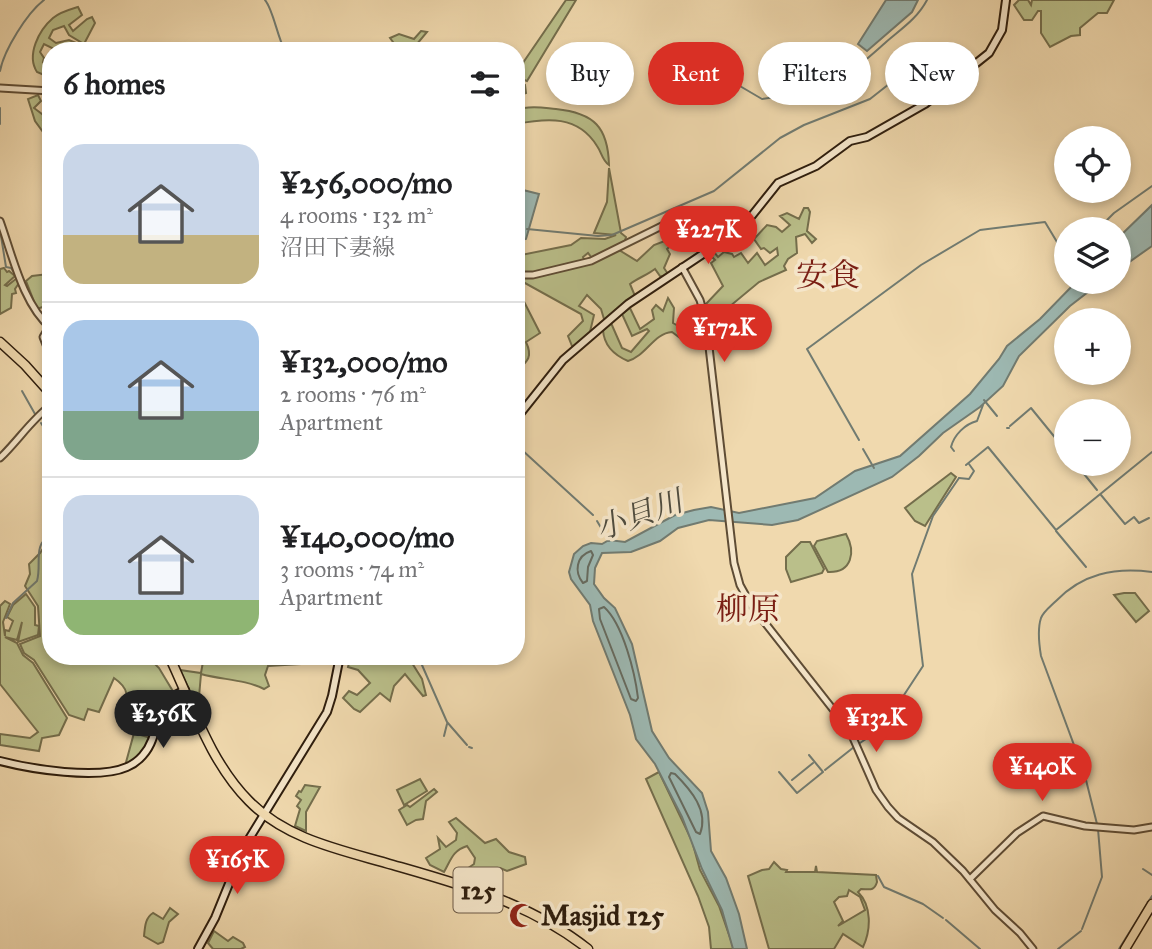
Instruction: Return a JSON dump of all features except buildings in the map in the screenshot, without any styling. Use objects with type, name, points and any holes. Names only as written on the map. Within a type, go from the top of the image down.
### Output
[{"type":"highway","points":[[0,340],[42,382]]},
{"type":"highway","name":"125","points":[[173,665],[226,772],[243,795],[264,815],[309,839],[503,899],[546,920],[588,949]]},
{"type":"highway","points":[[1127,949],[1152,904]]},
{"type":"highway","points":[[1127,949],[1152,911]]},
{"type":"main road","points":[[525,410],[537,397],[557,366],[628,304],[742,228],[778,183],[816,166],[850,141],[867,137],[925,104],[989,53],[995,47],[1002,30],[1006,0]]},
{"type":"main road","points":[[198,949],[215,918],[239,858],[327,712],[338,665]]},
{"type":"main road","points":[[0,761],[60,771],[107,772],[125,768],[143,756],[151,743],[161,706],[185,690]]},
{"type":"street","points":[[0,89],[42,91]]},
{"type":"street","points":[[525,275],[591,261],[686,214]]},
{"type":"street","points":[[0,220],[30,302],[42,319]]},
{"type":"street","points":[[682,267],[695,289],[706,321],[736,575],[745,596],[850,731],[882,799],[898,818],[933,842],[1033,949]]},
{"type":"street","points":[[0,458],[16,444],[42,413]]},
{"type":"street","points":[[970,879],[1017,833],[1043,816],[1097,827],[1131,830],[1152,827]]},
{"type":"green space","points":[[566,0],[576,0],[551,42],[546,42],[546,50],[525,80],[525,60]]},
{"type":"green space","points":[[1019,0],[1028,0],[1031,5],[1032,0],[1114,0],[1107,13],[1098,13],[1080,28],[1080,35],[1071,36],[1050,47],[1041,33],[1041,11],[1038,11],[1032,20],[1024,20],[1014,5]]},
{"type":"green space","points":[[78,7],[82,15],[69,25],[73,31],[92,17],[95,23],[85,42],[69,35],[64,26],[53,30],[49,38],[55,42],[42,42],[42,74],[37,72],[34,65],[36,43],[48,23],[64,11]]},
{"type":"green space","points":[[421,31],[427,32],[419,42],[393,42],[390,38],[399,34],[414,39]]},
{"type":"green space","points":[[38,95],[41,101],[34,108],[42,114],[42,131],[35,121],[28,99]]},
{"type":"green space","points":[[525,108],[569,111],[589,118],[602,132],[606,141],[609,165],[581,129],[561,121],[525,123]]},
{"type":"green space","points":[[609,168],[621,233],[626,237],[624,244],[592,258],[588,253],[583,257],[585,262],[525,273],[525,254],[571,245],[581,238],[605,239],[616,235],[594,233],[607,202]]},
{"type":"green space","points":[[804,208],[808,208],[810,212],[807,231],[816,239],[812,243],[805,234],[796,237],[797,253],[788,259],[784,266],[786,270],[759,282],[729,307],[707,318],[704,306],[723,286],[711,263],[715,260],[710,255],[714,252],[718,257],[724,252],[734,257],[741,253],[748,263],[757,253],[765,265],[778,255],[777,248],[770,253],[764,248],[761,249],[754,239],[767,225],[782,232],[790,225],[780,216],[787,213],[799,219]]},
{"type":"green space","points":[[670,239],[674,243],[667,249],[670,254],[664,268],[668,274],[665,277],[660,276],[655,269],[630,284],[635,296],[607,319],[604,319],[601,309],[587,295],[579,306],[594,315],[589,336],[575,347],[568,336],[583,321],[581,314],[525,283],[525,277],[619,250],[637,261],[654,245]]},
{"type":"green space","points":[[4,268],[15,276],[5,285],[17,278],[19,283],[15,289],[16,293],[12,294],[11,308],[0,314],[0,269]]},
{"type":"green space","points":[[42,275],[42,307],[37,309],[26,281],[32,276]]},
{"type":"green space","points":[[668,298],[674,308],[673,323],[682,328],[700,314],[701,310],[703,322],[686,337],[680,338],[672,332],[660,336],[628,361],[618,356],[605,341],[603,330],[611,323],[622,348],[631,352],[649,331],[647,329],[632,336],[622,314],[630,308],[640,329],[654,319],[652,310],[656,305],[663,311]]},
{"type":"green space","points":[[525,304],[540,333],[526,342],[528,358],[525,363]]},
{"type":"green space","points":[[951,473],[956,477],[925,526],[915,521],[905,508]]},
{"type":"green space","points":[[846,534],[851,548],[850,560],[842,569],[828,572],[814,546],[817,541]]},
{"type":"green space","points":[[801,542],[810,542],[824,569],[822,573],[791,582],[786,569],[786,557]]},
{"type":"green space","points":[[42,550],[42,665],[156,665],[174,693],[168,697],[153,731],[147,732],[137,725],[139,719],[135,715],[123,714],[125,689],[114,678],[99,712],[88,709],[84,720],[69,715],[34,660],[24,653],[20,644],[40,636],[38,606],[25,586],[30,574],[29,564]]},
{"type":"green space","points":[[1135,593],[1149,611],[1136,622],[1114,595]]},
{"type":"green space","points":[[26,594],[35,607],[38,635],[18,642],[22,622],[17,640],[5,637],[17,643],[23,655],[33,663],[67,718],[59,735],[42,738],[39,751],[0,745],[0,734],[30,738],[38,732],[0,684],[0,606],[5,601],[10,604],[3,622],[5,636],[5,630],[9,631],[13,621],[7,617],[13,605]]},
{"type":"green space","points":[[202,665],[284,665],[268,666],[265,675],[269,686],[264,689],[249,683],[201,674],[198,708],[180,670],[201,673]]},
{"type":"green space","points":[[413,665],[422,679],[426,695],[423,696],[405,674],[394,686],[390,701],[380,693],[360,712],[343,698],[349,691],[357,695],[370,683],[358,670],[348,667]]},
{"type":"green space","points":[[134,733],[151,738],[141,755],[125,766]]},
{"type":"green space","points":[[659,772],[692,841],[700,870],[719,906],[734,949],[711,949],[709,927],[698,896],[646,779]]},
{"type":"green space","points":[[420,779],[427,791],[404,805],[397,790]]},
{"type":"green space","points":[[305,785],[320,787],[306,812],[306,831],[295,826],[300,809],[297,806],[301,800],[296,796]]},
{"type":"green space","points":[[434,789],[437,792],[426,801],[423,819],[407,825],[399,810],[407,805],[410,807]]},
{"type":"green space","points":[[456,818],[485,843],[496,839],[509,852],[525,857],[526,864],[507,871],[500,868],[483,884],[455,877],[474,864],[475,858],[467,846],[455,853],[444,872],[430,865],[426,858],[440,849],[438,838],[446,847],[456,840],[457,833],[449,822]]},
{"type":"green space","points":[[774,862],[781,869],[787,870],[786,872],[815,872],[816,866],[817,872],[876,875],[877,882],[874,887],[858,892],[866,904],[869,918],[863,947],[843,934],[834,949],[769,949],[748,876],[769,869]],"holes":[[[849,890],[860,897],[865,910],[838,926],[843,921],[834,902],[839,897],[847,896]]]},
{"type":"green space","points":[[170,908],[178,914],[169,922],[163,942],[158,944],[144,936],[148,917],[153,913],[163,919]]},
{"type":"green space","points":[[214,931],[228,941],[233,937],[245,947],[213,949],[208,943]]},
{"type":"water","points":[[886,0],[918,0],[912,12],[871,48],[871,42],[859,42]]},
{"type":"water","points":[[525,190],[539,194],[525,239]]},
{"type":"water","points":[[1152,205],[1152,246],[1131,261],[1131,225]]},
{"type":"water","points":[[1064,294],[1086,294],[1068,308],[1054,308],[1054,322],[1019,356],[1003,386],[892,477],[798,520],[772,525],[709,520],[678,528],[660,541],[631,552],[602,553],[595,568],[594,584],[615,608],[632,644],[652,731],[669,758],[702,793],[708,812],[711,851],[726,878],[739,914],[747,949],[733,949],[722,910],[702,869],[682,817],[655,764],[636,739],[630,715],[593,621],[590,605],[571,579],[569,572],[574,554],[591,543],[602,544],[609,540],[625,542],[675,515],[694,510],[711,507],[739,513],[815,498],[855,471],[900,456],[970,394],[1007,346],[1040,319]]},
{"type":"waterway","points":[[0,71],[17,32],[44,0]]},
{"type":"waterway","points":[[265,0],[282,42]]},
{"type":"waterway","points":[[744,88],[762,99],[789,95],[792,97],[833,83],[853,70],[908,23],[927,0]]},
{"type":"waterway","points":[[527,229],[612,235],[714,191],[780,138],[804,125],[870,99],[885,87]]},
{"type":"waterway","points":[[0,108],[0,124]]},
{"type":"waterway","points":[[1110,217],[1152,186]]},
{"type":"waterway","points":[[859,440],[807,349],[921,265],[980,230],[1045,222],[1054,237]]},
{"type":"waterway","points":[[0,230],[6,267],[11,268],[15,274]]},
{"type":"waterway","points":[[22,391],[35,414]]},
{"type":"waterway","points":[[984,400],[997,416]]},
{"type":"waterway","points":[[954,451],[951,447],[957,434],[977,421],[983,405]]},
{"type":"waterway","points":[[1010,426],[1031,408],[1054,436]]},
{"type":"waterway","points":[[966,465],[988,447],[1056,530],[1152,452]]},
{"type":"waterway","points":[[863,449],[874,468]]},
{"type":"waterway","name":"小貝川","points":[[525,453],[593,515]]},
{"type":"waterway","points":[[959,478],[969,479],[974,471],[969,464]]},
{"type":"waterway","points":[[1086,476],[1097,490]]},
{"type":"waterway","points":[[902,698],[923,666],[912,574],[933,516],[959,478]]},
{"type":"waterway","points":[[1101,495],[1125,524],[1134,517],[1139,523],[1149,518]]},
{"type":"waterway","name":"小貝川","points":[[597,521],[609,541]]},
{"type":"waterway","points":[[1056,531],[1086,567]]},
{"type":"waterway","points":[[6,618],[13,603],[37,581],[42,544]]},
{"type":"waterway","points":[[1097,824],[1084,772],[1041,656],[1041,618],[1066,592],[1100,574],[1152,572]]},
{"type":"waterway","points":[[422,665],[447,722],[467,745]]},
{"type":"waterway","points":[[860,743],[882,728],[900,700]]},
{"type":"waterway","points":[[444,736],[447,724]]},
{"type":"waterway","points":[[825,770],[854,747]]},
{"type":"waterway","points":[[779,772],[797,793],[823,772],[809,755]]},
{"type":"waterway","points":[[792,780],[813,763]]},
{"type":"waterway","points":[[1082,929],[1102,877],[1098,829]]},
{"type":"waterway","points":[[1143,869],[1152,875]]},
{"type":"waterway","points":[[878,876],[884,887],[923,904],[943,918]]},
{"type":"waterway","points":[[1119,949],[1152,896]]},
{"type":"waterway","points":[[946,920],[980,949]]},
{"type":"waterway","points":[[1058,949],[1081,931]]},
{"type":"place","name":"Masjid 125","points":[[521,915]]},
{"type":"district","name":"安食","points":[[828,275]]},
{"type":"district","name":"柳原","points":[[748,609]]}]
